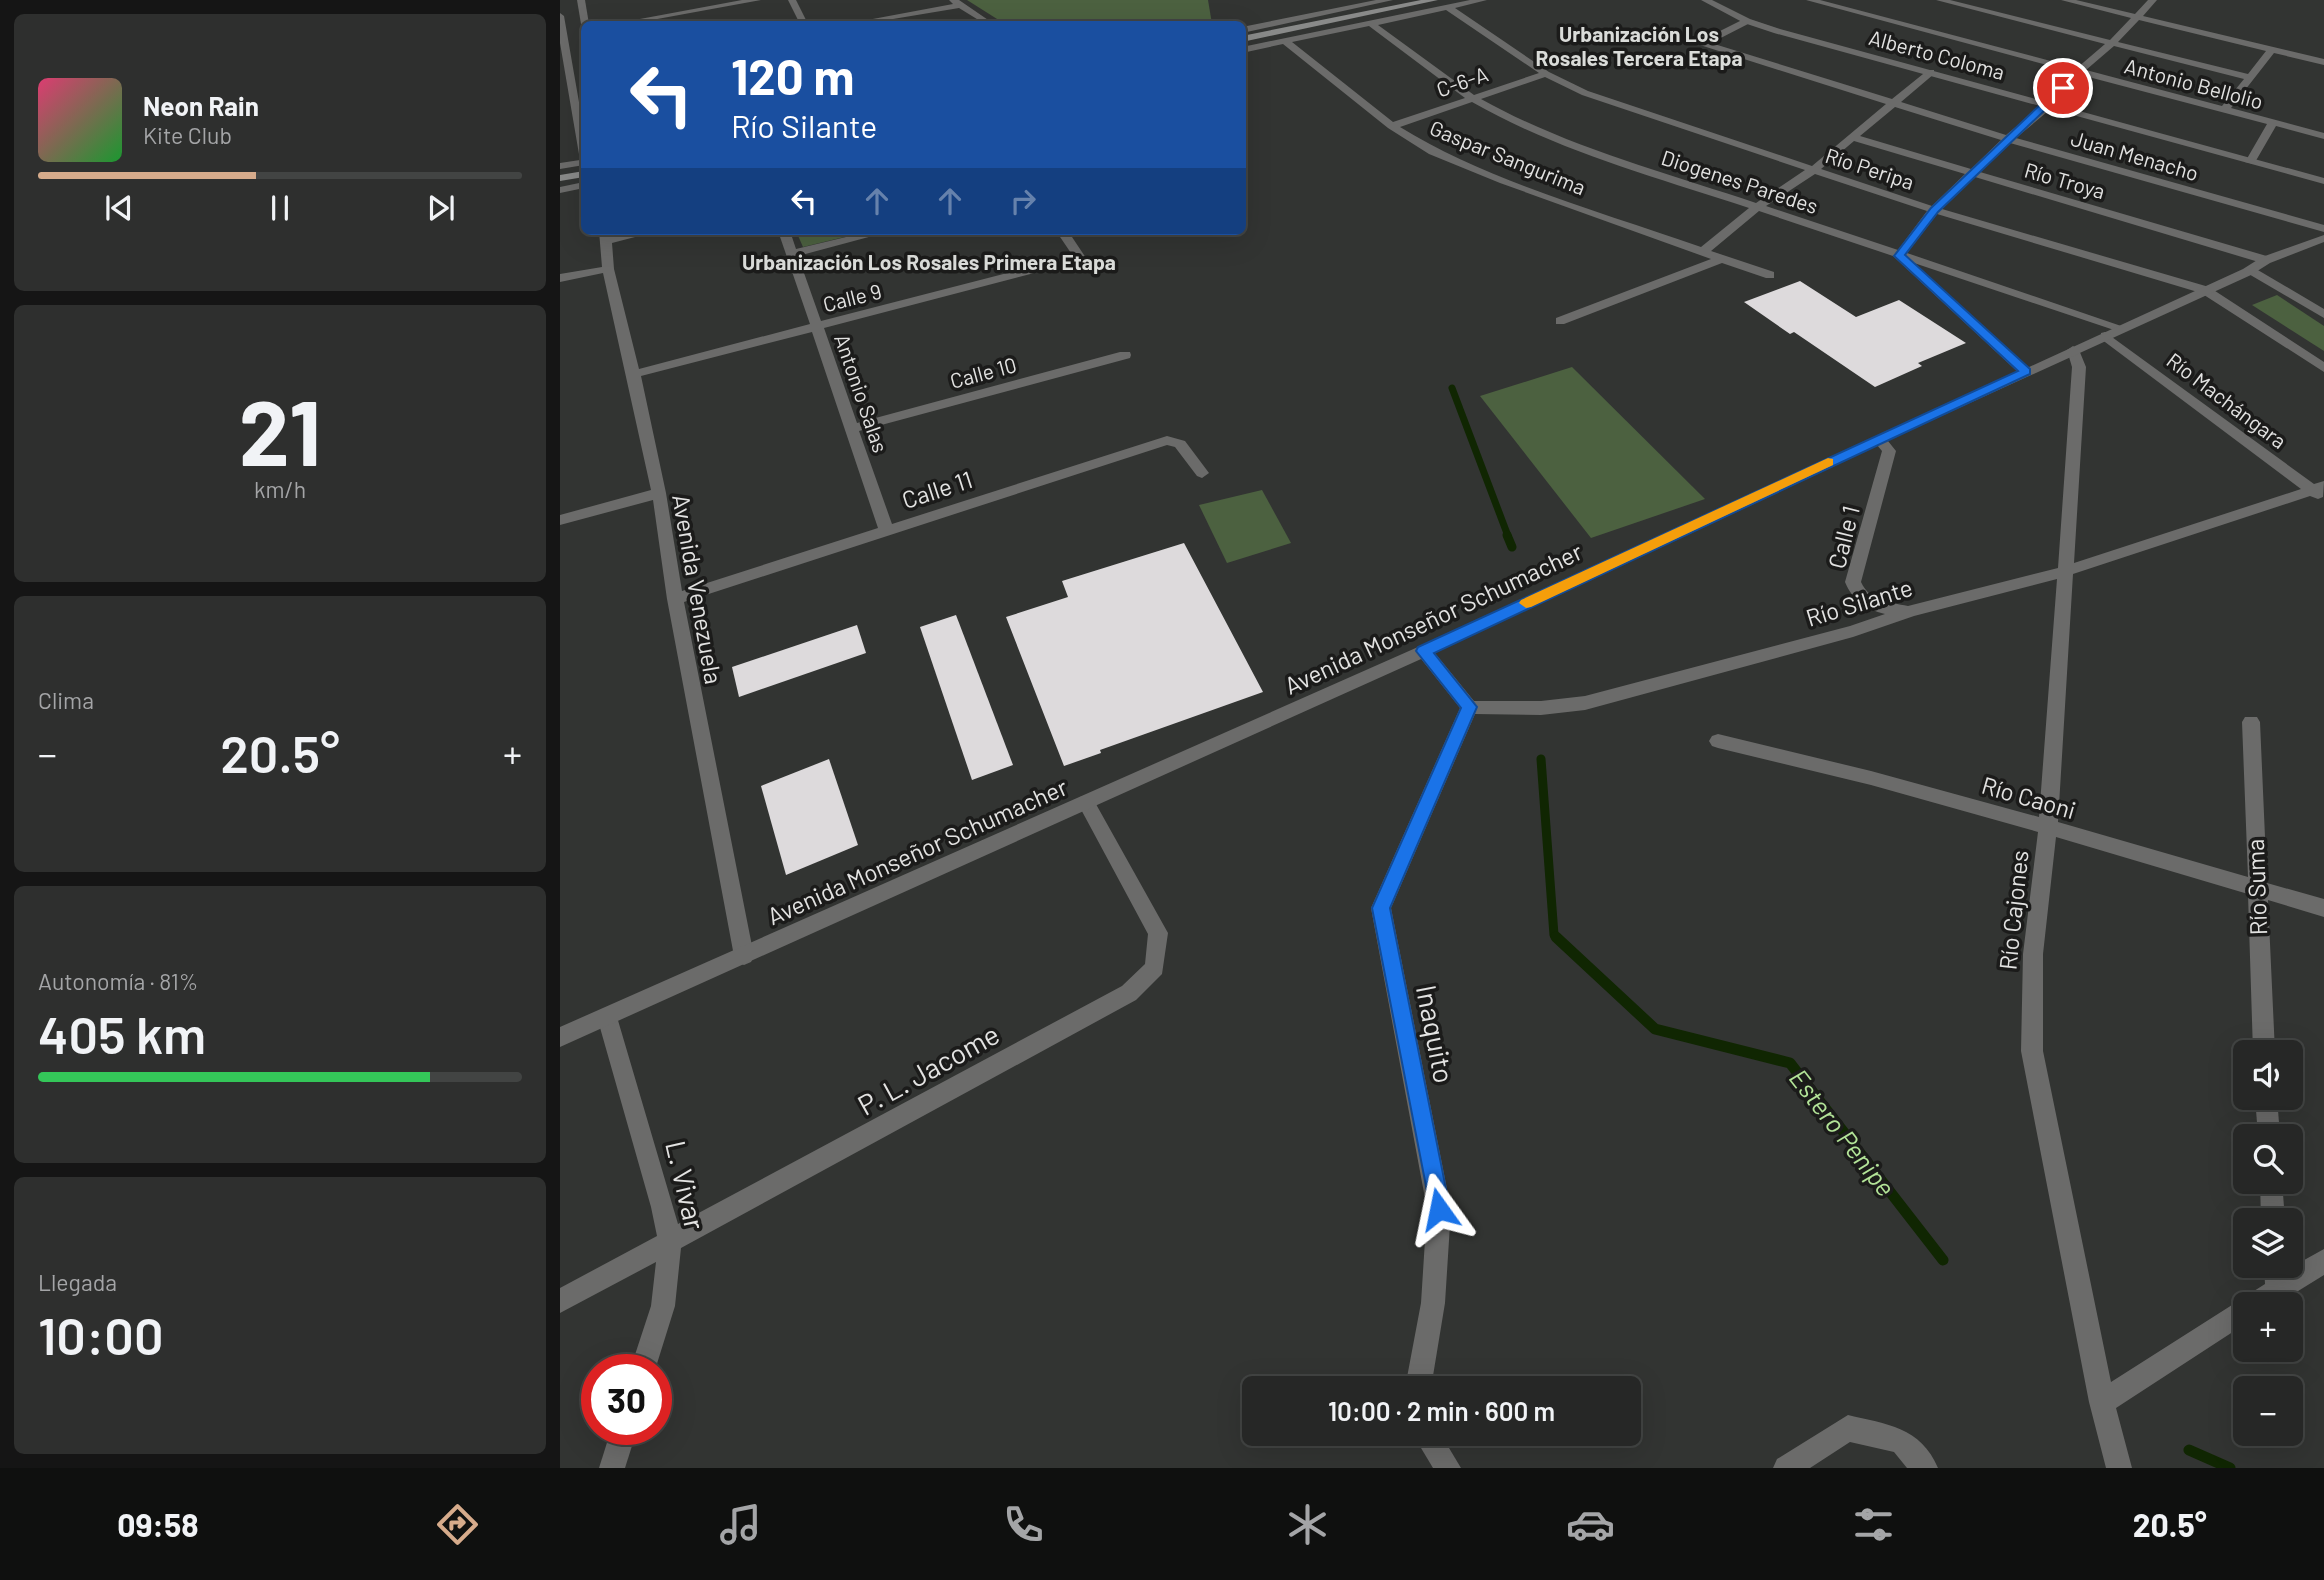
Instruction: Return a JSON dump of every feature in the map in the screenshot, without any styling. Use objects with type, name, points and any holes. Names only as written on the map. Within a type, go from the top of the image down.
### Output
[{"type":"main road","points":[[1246,38],[1434,0]]},
{"type":"main road","points":[[560,178],[581,174]]},
{"type":"street","points":[[581,0],[584,21]]},
{"type":"street","points":[[630,21],[699,5],[757,0]]},
{"type":"street","points":[[792,0],[802,21]]},
{"type":"street","points":[[1246,29],[1389,0]]},
{"type":"street","points":[[1246,49],[1483,0]]},
{"type":"street","name":"Antonio Bellolio","points":[[1810,0],[2321,135]]},
{"type":"street","points":[[1940,0],[2249,77]]},
{"type":"street","points":[[2065,0],[2324,62]]},
{"type":"street","points":[[2026,372],[1899,256],[1934,210],[2008,139],[2049,105],[2078,72],[2112,43],[2152,0]]},
{"type":"street","name":"Alberto Coloma","points":[[1709,1],[1747,21],[2324,181]]},
{"type":"street","points":[[864,21],[956,2],[985,21]]},
{"type":"street","name":"Río Peripa","points":[[1447,8],[1546,74],[1585,93],[1934,210],[2205,290],[2324,368]]},
{"type":"street","points":[[560,17],[581,142]]},
{"type":"street","name":"Juan Menacho","points":[[1747,21],[1703,43],[2008,139],[2324,229]]},
{"type":"street","name":"Diogenes Paredes","points":[[1370,23],[1471,97],[1508,119],[1561,142],[2121,328]]},
{"type":"street","points":[[563,34],[581,31]]},
{"type":"street","name":"Gaspar Sangurima","points":[[1284,41],[1392,126],[1433,152],[1492,176],[1770,275]]},
{"type":"street","points":[[2224,110],[2272,49]]},
{"type":"street","points":[[1703,252],[1757,206],[1813,170],[1931,72]]},
{"type":"street","name":"C-6-A","points":[[1392,126],[1471,97],[1546,74]]},
{"type":"street","points":[[2321,135],[2324,123]]},
{"type":"street","points":[[2250,162],[2272,124]]},
{"type":"street","name":"Río Troya","points":[[1852,137],[2266,260]]},
{"type":"street","points":[[560,166],[581,161]]},
{"type":"street","points":[[560,190],[581,186]]},
{"type":"street","name":"Antonio Salas","points":[[785,235],[887,529]]},
{"type":"street","points":[[792,254],[869,235]]},
{"type":"street","name":"Calle 9","points":[[634,374],[1080,258],[1065,235]]},
{"type":"street","name":"Avenida Venezuela","points":[[605,236],[608,270],[634,374],[659,493],[675,599],[744,956]]},
{"type":"street","name":"Avenida Monseñor Schumacher","points":[[560,1037],[1424,651],[1879,439],[2251,270],[2266,260],[2324,238]]},
{"type":"street","points":[[1560,321],[1721,258]]},
{"type":"street","points":[[560,278],[608,270]]},
{"type":"street","points":[[2251,270],[2324,314]]},
{"type":"street","name":"Río Machángara","points":[[2105,336],[2320,492]]},
{"type":"street","name":"Río Cajones","points":[[2073,350],[2079,367],[2048,827],[2033,954],[2032,1051],[2102,1402],[2119,1468]]},
{"type":"street","name":"Calle 10","points":[[852,429],[1125,355]]},
{"type":"street","name":"Calle 1","points":[[1879,439],[1889,451],[1853,582],[1857,593],[1870,603],[1889,610],[1911,611]]},
{"type":"street","name":"Calle 11","points":[[675,599],[1167,440],[1180,444],[1202,473]]},
{"type":"street","name":"Río Silante","points":[[1469,707],[1541,708],[1585,703],[1853,631],[1911,611],[2066,571],[2320,492]]},
{"type":"street","points":[[560,520],[659,493]]},
{"type":"street","points":[[1424,651],[1469,707]]},
{"type":"street","name":"Inaquito","points":[[1420,1376],[1433,1303],[1439,1209],[1381,908],[1469,707]]},
{"type":"street","name":"Río Suma","points":[[2251,722],[2255,888],[2263,1040]]},
{"type":"street","name":"Río Caoni","points":[[1718,741],[1813,762],[2324,908]]},
{"type":"street","name":"P. L. Jacome","points":[[560,1301],[1129,993],[1155,968],[1158,933],[1086,802]]},
{"type":"street","name":"L. Vivar","points":[[607,1017],[663,1207],[670,1242],[663,1306],[648,1354]]},
{"type":"street","points":[[2303,1268],[2324,1261]]},
{"type":"street","points":[[2264,1292],[2275,1278]]},
{"type":"street","points":[[2102,1402],[2233,1318]]},
{"type":"street","points":[[1786,1468],[1848,1428],[1901,1441],[1925,1468]]},
{"type":"street","points":[[612,1468],[619,1445]]},
{"type":"street","points":[[1433,1446],[1447,1468]]},
{"type":"green space","points":[[967,0],[1208,0],[1212,21],[1000,21]]},
{"type":"green space","points":[[798,235],[852,235],[803,247]]},
{"type":"green space","points":[[2277,295],[2324,326],[2324,351],[2252,305]]},
{"type":"green space","points":[[1572,367],[1705,499],[1591,538],[1480,396]]},
{"type":"green space","points":[[1262,490],[1291,543],[1227,563],[1199,505]]},
{"type":"building","points":[[1800,281],[1856,317],[1899,300],[1966,343],[1918,363],[1922,366],[1875,387],[1744,302]]},
{"type":"building","points":[[1184,543],[1263,692],[1100,750],[1101,753],[1064,766],[1006,617],[1068,597],[1062,581]]},
{"type":"building","points":[[956,615],[1013,765],[972,780],[920,627]]},
{"type":"building","points":[[857,625],[866,653],[739,697],[732,667]]},
{"type":"building","points":[[829,759],[858,845],[786,875],[761,786]]},
{"type":"waterway","name":"Estero Penipe","points":[[1452,388],[1508,536]]},
{"type":"waterway","name":"Estero Penipe","points":[[1507,535],[1512,547]]},
{"type":"waterway","name":"Estero Penipe","points":[[1541,759],[1554,935],[1558,938]]},
{"type":"waterway","name":"Estero Penipe","points":[[1556,937],[1655,1029],[1790,1063],[1943,1260]]},
{"type":"waterway","name":"Estero Penipe","points":[[2189,1450],[2230,1468]]},
{"type":"slow traffic","points":[[1526,603],[1828,462]]},
{"type":"district","name":"Urbanización Los Rosales Tercera Etapa","points":[[1639,45]]},
{"type":"district","name":"Urbanización Los Rosales Primera Etapa","points":[[929,261]]},
{"type":"route","points":[[1439,1209],[1381,908],[1469,707],[1424,651],[2026,372],[1899,256],[1934,210],[2008,139],[2049,105],[2063,88]]}]
